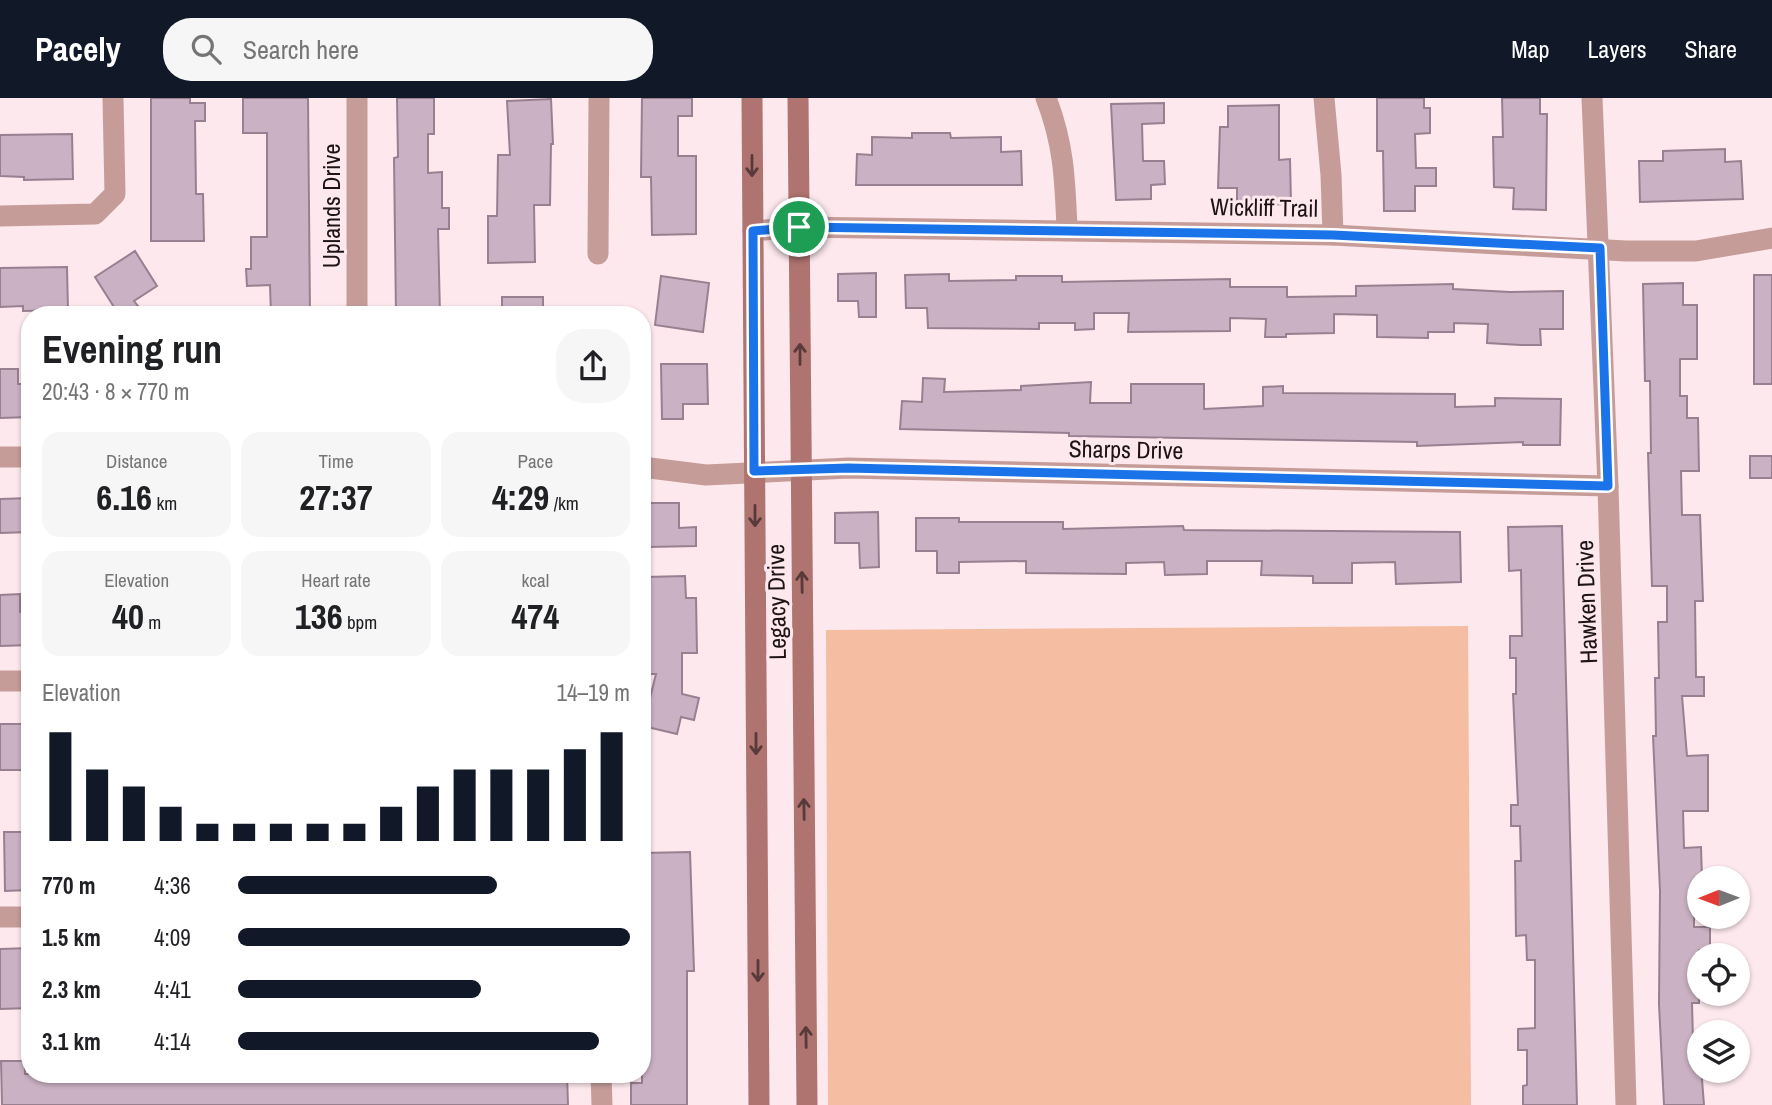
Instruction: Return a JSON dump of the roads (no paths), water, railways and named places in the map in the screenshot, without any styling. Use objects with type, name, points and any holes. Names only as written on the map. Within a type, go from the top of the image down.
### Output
[{"type":"main road","name":"Legacy Drive","points":[[752,98],[759,1105]]},
{"type":"main road","name":"Legacy Drive","points":[[798,98],[807,1105]]},
{"type":"street","points":[[0,216],[95,215],[115,194],[113,98]]},
{"type":"street","name":"Uplands Drive","points":[[357,98],[357,306]]},
{"type":"street","points":[[598,254],[599,98]]},
{"type":"street","points":[[1046,98],[1061,141],[1067,229]]},
{"type":"street","points":[[1324,98],[1332,175],[1333,235]]},
{"type":"street","name":"Hawken Drive","points":[[1591,98],[1600,248],[1626,1105]]},
{"type":"street","name":"Wickliff Trail","points":[[753,231],[799,227],[1067,229],[1333,235],[1696,251],[1772,238]]},
{"type":"street","points":[[0,457],[21,457]]},
{"type":"street","name":"Sharps Drive","points":[[651,468],[706,475],[754,471],[874,469],[1608,486]]},
{"type":"street","points":[[0,681],[21,681]]},
{"type":"street","points":[[0,917],[21,917]]},
{"type":"street","points":[[601,1083],[602,1105]]}]
